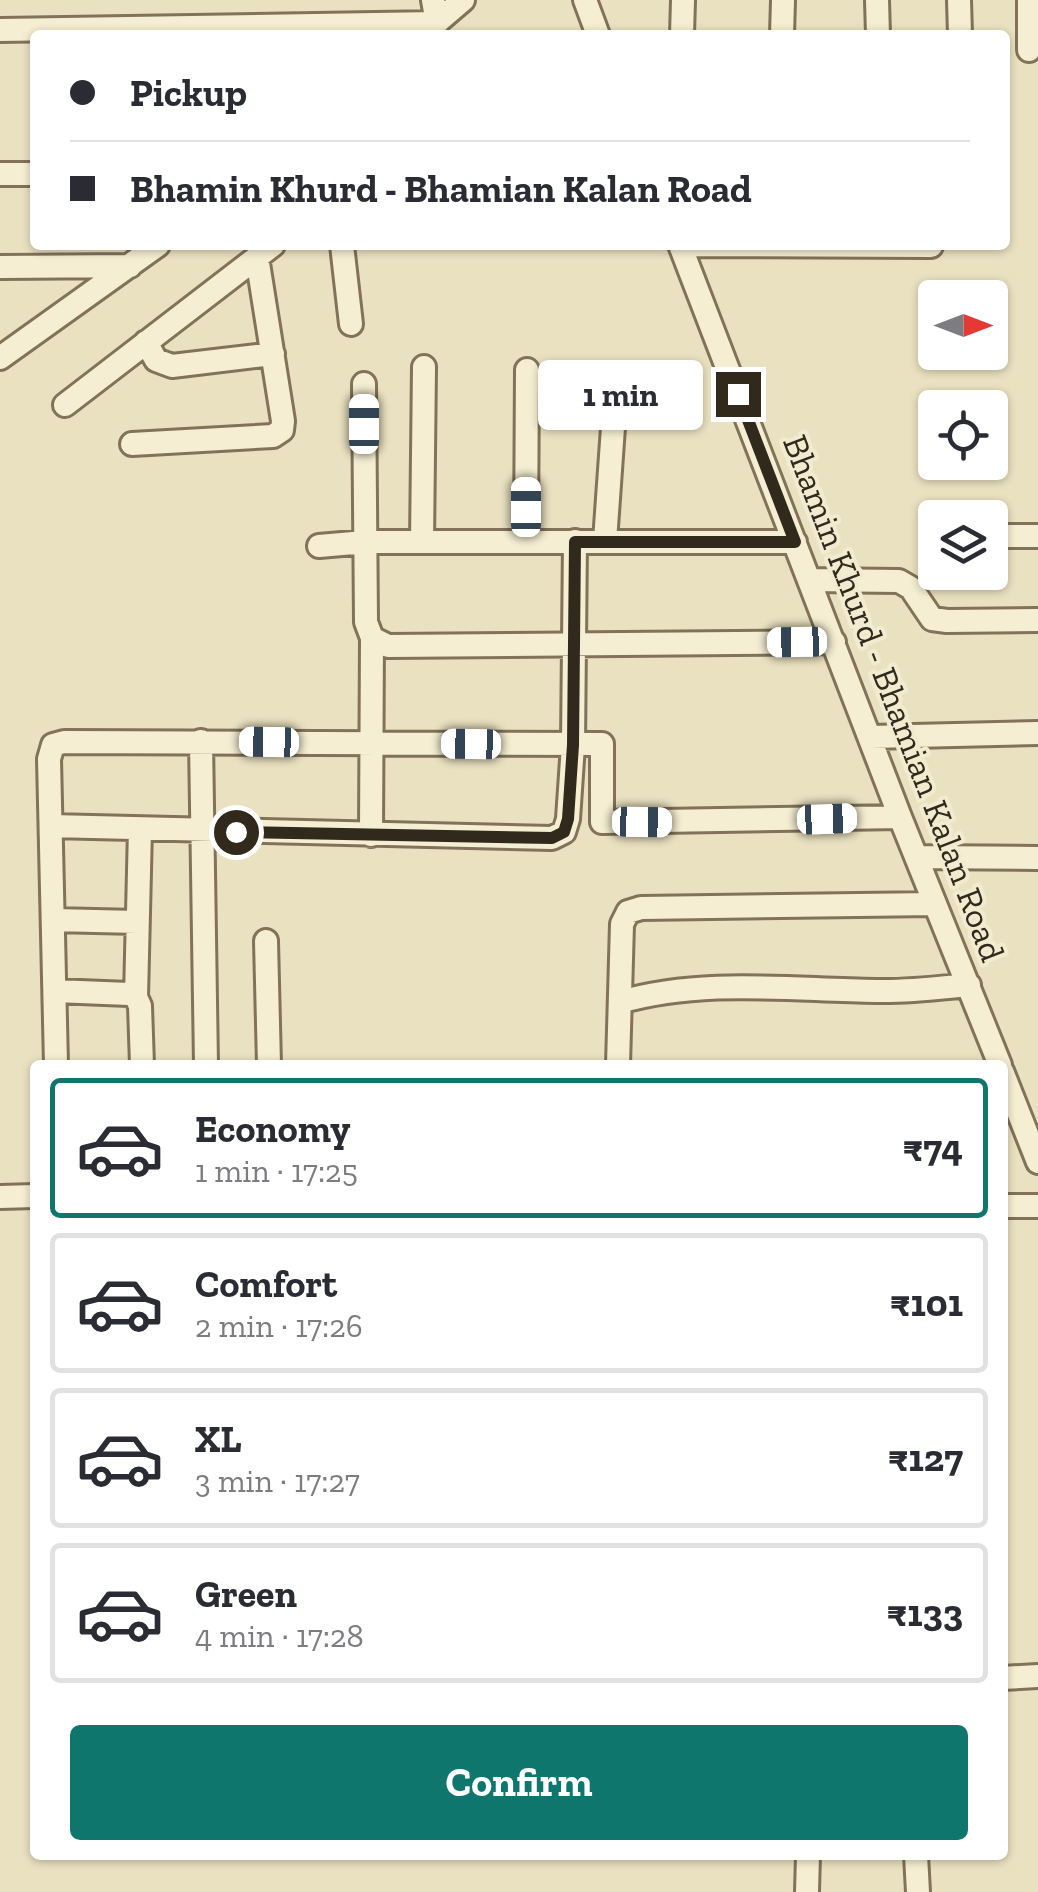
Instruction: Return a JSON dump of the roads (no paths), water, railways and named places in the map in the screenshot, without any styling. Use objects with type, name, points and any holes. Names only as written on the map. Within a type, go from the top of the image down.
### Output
[{"type":"street","points":[[0,30],[251,29],[431,19],[463,0]]},
{"type":"street","points":[[585,0],[596,30]]},
{"type":"street","points":[[682,30],[683,0]]},
{"type":"street","points":[[782,30],[783,0]]},
{"type":"street","points":[[877,0],[878,30]]},
{"type":"street","points":[[959,0],[960,30]]},
{"type":"street","points":[[1024,50],[1029,0]]},
{"type":"street","points":[[0,174],[30,174]]},
{"type":"street","points":[[0,358],[151,250]]},
{"type":"street","points":[[343,250],[351,324]]},
{"type":"street","name":"Bhamin Khurd - Bhamian Kalan Road","points":[[682,250],[998,1060]]},
{"type":"street","points":[[65,404],[265,251]]},
{"type":"street","points":[[132,444],[273,436],[282,430],[265,251]]},
{"type":"street","points":[[0,266],[130,266]]},
{"type":"street","points":[[146,342],[156,360],[172,366],[273,354]]},
{"type":"street","points":[[422,542],[424,367]]},
{"type":"street","points":[[526,541],[528,370]]},
{"type":"street","points":[[364,384],[366,622],[372,638],[370,835]]},
{"type":"street","points":[[606,542],[615,399]]},
{"type":"street","points":[[1008,536],[1038,536]]},
{"type":"street","points":[[320,546],[365,542],[795,542]]},
{"type":"street","points":[[50,826],[552,838],[564,832],[573,745],[575,542]]},
{"type":"street","points":[[810,580],[899,581],[911,588],[932,618],[946,621],[1038,620]]},
{"type":"street","points":[[372,638],[388,646],[834,642]]},
{"type":"street","points":[[870,736],[1038,734]]},
{"type":"street","points":[[202,741],[206,1060]]},
{"type":"street","points":[[56,1060],[49,759],[53,745],[202,741],[602,744],[602,822],[900,817]]},
{"type":"street","points":[[140,829],[136,998],[140,1006],[142,1060]]},
{"type":"street","points":[[917,856],[1038,858]]},
{"type":"street","points":[[618,1060],[622,924],[628,912],[642,908],[934,904]]},
{"type":"street","points":[[53,920],[137,922]]},
{"type":"street","points":[[266,941],[268,1060]]},
{"type":"street","points":[[620,1002],[696,986],[878,991],[969,986]]},
{"type":"street","points":[[54,991],[129,994],[136,998]]},
{"type":"street","name":"Bhamin Khurd - Bhamian Kalan Road","points":[[1008,1086],[1038,1162]]},
{"type":"street","points":[[0,1197],[30,1196]]},
{"type":"street","points":[[1008,1206],[1038,1206]]},
{"type":"street","points":[[1008,1678],[1038,1676]]},
{"type":"street","points":[[807,1892],[808,1860]]},
{"type":"street","points":[[916,1860],[918,1892]]}]
